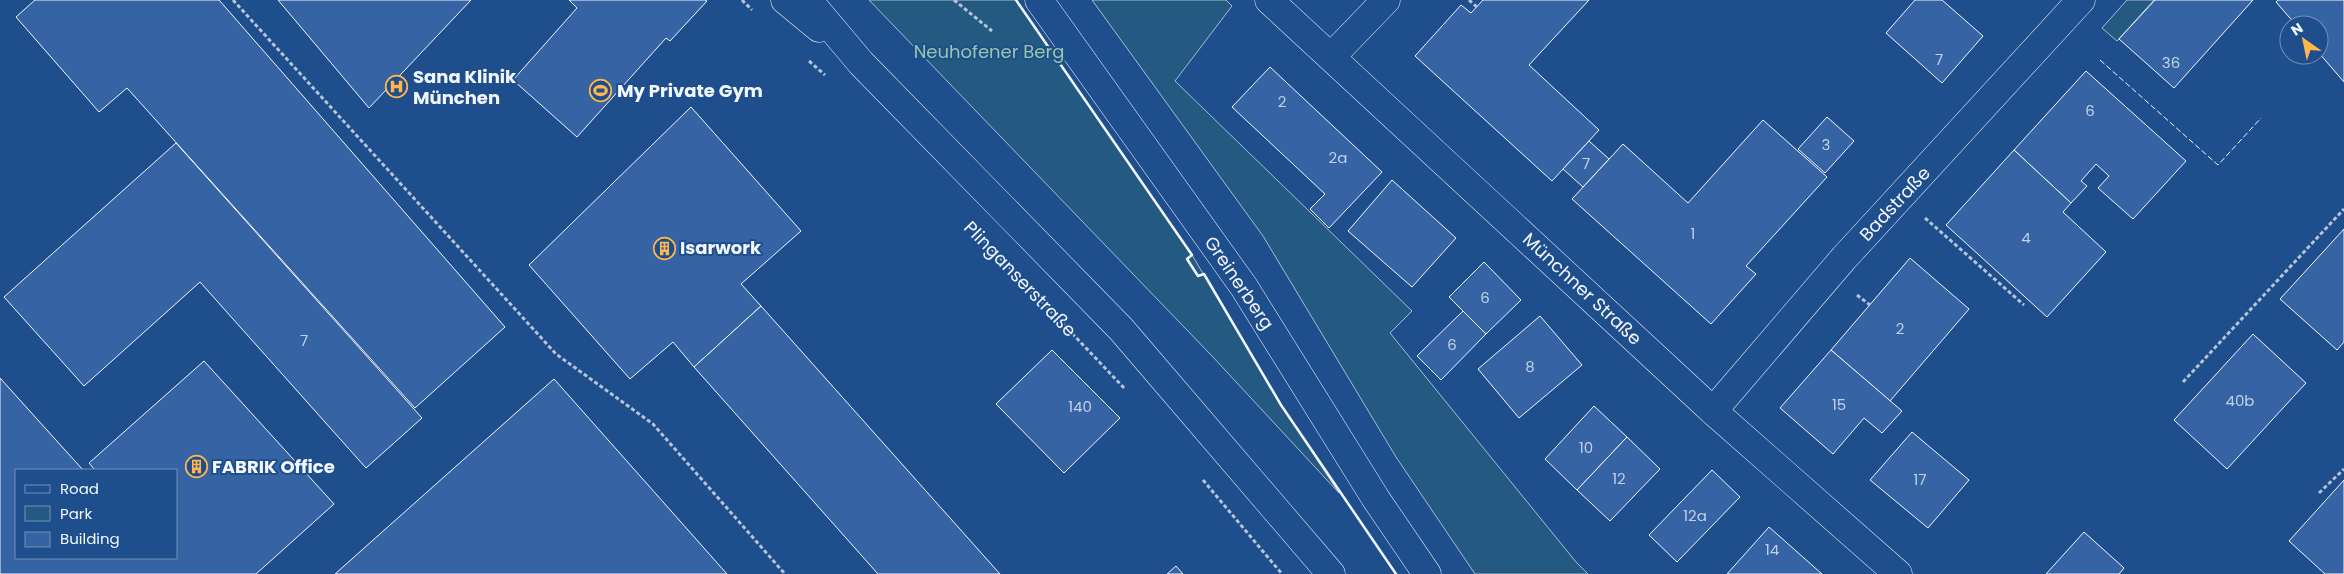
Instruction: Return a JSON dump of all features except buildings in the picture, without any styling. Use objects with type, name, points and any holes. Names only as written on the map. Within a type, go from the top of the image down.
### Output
[{"type":"street","name":"Plinganserstraße","points":[[785,0],[861,63]]},
{"type":"street","name":"Plinganserstraße","points":[[808,0],[861,63],[1121,329],[1330,574]]},
{"type":"street","name":"Greinerberg","points":[[1039,0],[1244,287],[1376,499],[1427,574]]},
{"type":"street","name":"Münchner Straße","points":[[1270,0],[1713,411],[1898,574]]},
{"type":"street","points":[[1331,57],[1386,0]]},
{"type":"street","name":"Badstraße","points":[[1713,411],[1844,258],[2081,0]]},
{"type":"path","points":[[233,0],[556,354],[653,424],[785,574]]},
{"type":"path","points":[[742,0],[756,13]]},
{"type":"path","points":[[954,0],[992,31]]},
{"type":"path","points":[[1469,0],[1477,7]]},
{"type":"path","points":[[806,58],[828,78]]},
{"type":"path","points":[[2183,382],[2344,209]]},
{"type":"path","name":"Plinganserstraße","points":[[967,223],[1128,392]]},
{"type":"path","points":[[1943,233],[2024,305]]},
{"type":"path","points":[[2319,493],[2344,469]]},
{"type":"path","points":[[1200,476],[1282,574]]},
{"type":"green space","name":"Neuhofener Berg","points":[[869,0],[1016,0],[1192,255],[1281,405],[1339,493],[1212,356]]},
{"type":"green space","points":[[1092,0],[1226,0],[1232,6],[1175,81],[1412,311],[1390,333],[1576,562],[1588,574],[1475,574],[1396,457],[1263,236]]},
{"type":"green space","points":[[2127,0],[2154,0],[2117,41],[2102,28]]},
{"type":"fence","points":[[2100,60],[2218,165],[2261,118]]},
{"type":"wall","points":[[1016,0],[1192,255],[1187,259],[1198,276],[1204,274],[1281,405],[1396,574]]},
{"type":"place","name":"Sana Klinik München","points":[[397,87]]},
{"type":"place","name":"My Private Gym","points":[[601,91]]},
{"type":"place","name":"Isarwork","points":[[664,248]]},
{"type":"place","name":"FABRIK Office","points":[[196,467]]}]
